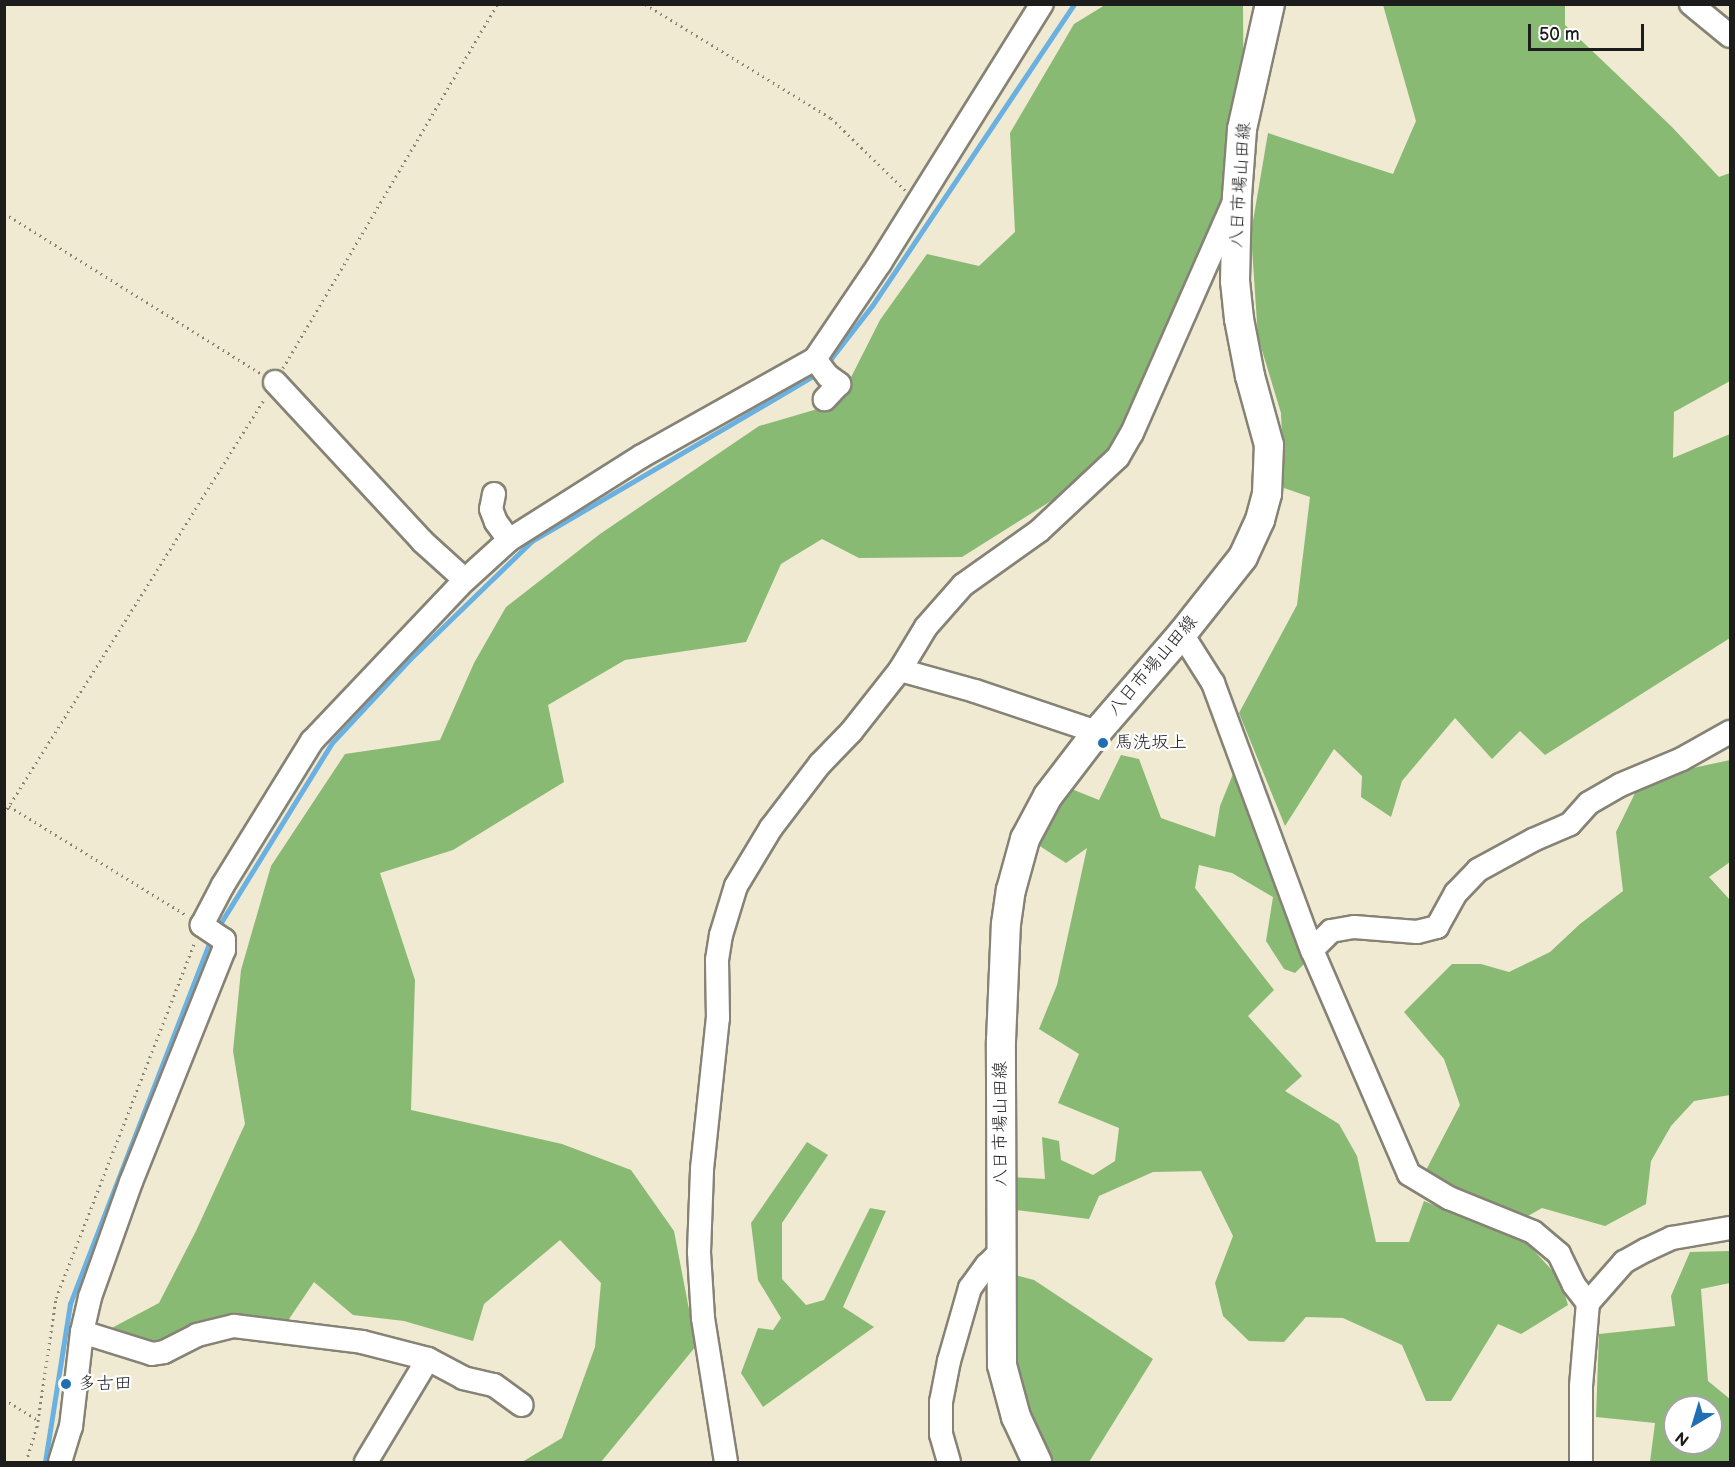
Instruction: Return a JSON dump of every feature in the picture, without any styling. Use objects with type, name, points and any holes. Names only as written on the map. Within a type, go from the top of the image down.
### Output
[{"type":"main road","name":"八日市場山田線","points":[[1038,1462],[1016,1417],[1002,1365],[1001,1041],[1006,924],[1014,873],[1035,816],[1097,732],[1182,634],[1243,557],[1260,520],[1267,494],[1269,445],[1250,376],[1239,319],[1236,281],[1237,196],[1242,129],[1270,4]]},
{"type":"street","points":[[60,1462],[71,1427],[82,1332],[90,1297],[130,1182],[224,950],[224,940],[202,925],[223,885],[312,741],[465,580],[508,540],[642,456],[815,359],[880,263],[1042,4]]},
{"type":"street","points":[[1691,4],[1731,36]]},
{"type":"street","points":[[724,1461],[703,1318],[699,1252],[702,1169],[717,1018],[717,960],[721,935],[736,886],[771,828],[820,764],[851,732],[900,670],[926,627],[963,585],[1039,531],[1118,457],[1132,433],[1237,196]]},
{"type":"street","points":[[815,359],[828,376],[839,384],[825,399]]},
{"type":"street","points":[[275,382],[422,542],[465,580]]},
{"type":"street","points":[[494,494],[491,509],[496,522],[508,540]]},
{"type":"street","points":[[1182,634],[1213,682],[1312,950],[1409,1174],[1449,1198],[1533,1232],[1559,1254],[1574,1285],[1588,1303]]},
{"type":"street","points":[[900,670],[975,691],[1097,732]]},
{"type":"street","points":[[1312,950],[1331,931],[1354,927],[1417,932],[1437,927],[1456,893],[1478,870],[1533,840],[1570,824],[1589,803],[1620,785],[1682,759],[1731,732]]},
{"type":"street","points":[[1581,1462],[1581,1386],[1588,1303],[1624,1262],[1646,1250],[1672,1238],[1731,1228]]},
{"type":"street","points":[[949,1462],[941,1434],[941,1402],[949,1361],[970,1288],[987,1264],[1003,1249]]},
{"type":"street","points":[[82,1332],[152,1354],[164,1352],[197,1335],[234,1326],[363,1342],[428,1359],[463,1378],[494,1385],[522,1405]]},
{"type":"street","points":[[366,1462],[428,1359]]},
{"type":"path","points":[[4,813],[275,382],[497,4]]},
{"type":"path","points":[[645,4],[831,118],[917,201]]},
{"type":"path","points":[[4,213],[275,382]]},
{"type":"path","points":[[4,803],[202,925],[171,997],[56,1298],[38,1420],[26,1462]]},
{"type":"path","points":[[4,1399],[38,1420]]},
{"type":"green space","points":[[1105,5],[1243,5],[1244,157],[1113,462],[962,557],[859,558],[822,539],[781,564],[746,642],[625,660],[548,705],[564,782],[453,850],[380,873],[415,980],[411,1110],[562,1144],[631,1170],[674,1231],[696,1346],[601,1462],[522,1462],[562,1438],[595,1347],[601,1283],[560,1240],[484,1304],[473,1341],[404,1321],[353,1315],[314,1282],[285,1325],[124,1356],[107,1352],[106,1331],[159,1303],[196,1231],[245,1124],[233,1051],[241,970],[271,866],[345,754],[440,740],[474,663],[506,607],[600,534],[759,426],[838,403],[880,320],[927,254],[979,266],[1015,232],[1010,133],[1074,24]]},
{"type":"green space","points":[[1383,5],[1565,5],[1565,25],[1671,126],[1719,177],[1730,173],[1730,381],[1674,412],[1673,458],[1730,434],[1730,638],[1545,755],[1520,731],[1492,759],[1455,718],[1402,781],[1391,817],[1361,797],[1362,776],[1334,749],[1285,826],[1239,713],[1297,605],[1310,497],[1284,488],[1281,413],[1258,337],[1251,233],[1268,133],[1393,174],[1416,121]]},
{"type":"green space","points":[[1121,755],[1139,759],[1161,818],[1215,837],[1220,806],[1233,774],[1304,964],[1295,973],[1284,969],[1266,941],[1273,897],[1232,873],[1199,865],[1195,888],[1274,990],[1248,1016],[1302,1076],[1285,1091],[1339,1124],[1357,1156],[1376,1242],[1409,1242],[1424,1201],[1527,1243],[1560,1279],[1568,1305],[1521,1334],[1498,1324],[1451,1401],[1426,1401],[1402,1345],[1343,1318],[1306,1317],[1284,1342],[1249,1341],[1223,1316],[1215,1283],[1233,1236],[1201,1171],[1153,1172],[1099,1196],[1089,1219],[1015,1210],[1013,1177],[1045,1179],[1042,1137],[1059,1141],[1061,1160],[1093,1175],[1115,1161],[1119,1128],[1058,1103],[1079,1054],[1039,1029],[1057,985],[1087,848],[1066,863],[1032,841],[1069,788],[1099,800]]},
{"type":"green space","points":[[1730,760],[1730,862],[1709,877],[1730,900],[1730,1095],[1694,1101],[1671,1126],[1651,1161],[1646,1204],[1605,1226],[1542,1208],[1521,1220],[1425,1172],[1460,1105],[1444,1059],[1404,1012],[1452,964],[1481,964],[1509,972],[1550,952],[1580,924],[1623,891],[1616,832],[1642,779]]},
{"type":"green space","points":[[807,1142],[828,1155],[782,1223],[782,1279],[806,1305],[824,1300],[870,1208],[886,1211],[843,1307],[874,1327],[763,1407],[741,1373],[758,1328],[773,1330],[781,1318],[758,1280],[751,1223]]},
{"type":"green space","points":[[1730,1251],[1730,1283],[1701,1289],[1708,1381],[1730,1399],[1730,1462],[1650,1462],[1655,1423],[1596,1417],[1599,1334],[1675,1326],[1671,1296],[1690,1252]]},
{"type":"green space","points":[[1015,1275],[1034,1280],[1153,1359],[1089,1462],[1051,1462],[1033,1426],[1016,1372]]},
{"type":"waterway","points":[[826,365],[872,306],[1074,4]]},
{"type":"waterway","points":[[217,929],[332,743],[409,660],[532,541],[818,373]]},
{"type":"waterway","points":[[45,1462],[70,1304],[211,939]]},
{"type":"place","name":"馬洗坂上","points":[[1103,743]]},
{"type":"place","name":"多古田","points":[[66,1384]]}]
